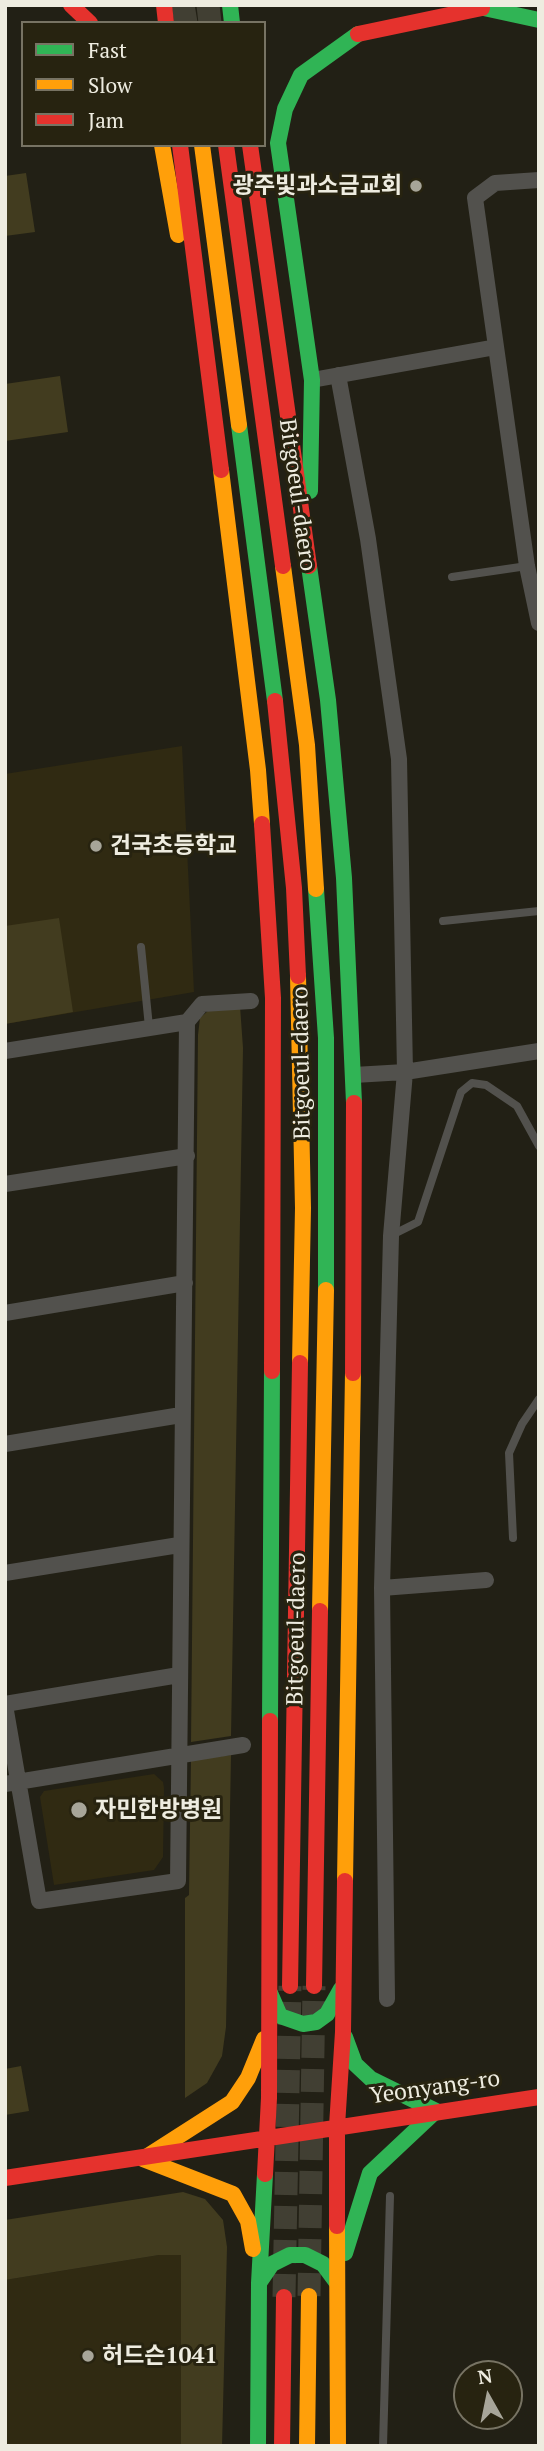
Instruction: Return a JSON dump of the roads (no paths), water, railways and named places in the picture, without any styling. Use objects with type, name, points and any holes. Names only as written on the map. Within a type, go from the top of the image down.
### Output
[{"type":"main road","points":[[71,5],[88,21]]},
{"type":"main road","points":[[308,557],[312,380],[278,143],[285,109],[300,75],[357,34],[476,6],[539,20]]},
{"type":"main road","points":[[162,147],[175,223],[205,343]]},
{"type":"main road","points":[[180,147],[258,771],[272,998],[268,2137],[260,2283],[258,2446]]},
{"type":"main road","name":"Bitgoeul-daero","points":[[202,147],[281,746],[295,888],[302,1058],[303,1208],[290,1986]]},
{"type":"main road","name":"Bitgoeul-daero","points":[[226,147],[307,745],[325,1011],[327,1209],[314,1986]]},
{"type":"main road","points":[[250,147],[328,700],[344,878],[354,1075],[355,1229],[344,1982],[337,2126],[338,2446]]},
{"type":"main road","points":[[266,257],[306,334]]},
{"type":"main road","points":[[268,1986],[280,2016],[303,2024],[316,2022],[327,2014],[344,1982]]},
{"type":"main road","points":[[143,2159],[232,2102],[248,2078],[268,2028]]},
{"type":"main road","points":[[337,2283],[370,2173],[436,2111],[371,2079],[355,2064],[343,2032]]},
{"type":"main road","name":"Yeonyang-ro","points":[[5,2178],[539,2097]]},
{"type":"main road","points":[[143,2159],[233,2194],[248,2221],[260,2283]]},
{"type":"main road","points":[[260,2283],[272,2264],[290,2255],[304,2255],[323,2264],[337,2283]]},
{"type":"main road","points":[[307,2446],[309,2296]]},
{"type":"main road","points":[[282,2446],[284,2297]]},
{"type":"street","points":[[539,180],[495,183],[475,198],[527,566],[539,623]]},
{"type":"street","points":[[312,380],[496,347]]},
{"type":"street","points":[[338,376],[368,539],[399,759],[405,1072],[391,1236],[382,1588],[387,1999]]},
{"type":"street","points":[[179,1675],[5,1705],[12,1783],[39,1901],[178,1881],[179,1754],[179,1675],[179,1545],[187,1022],[202,1004],[251,1001]]},
{"type":"street","points":[[5,1051],[187,1022]]},
{"type":"street","points":[[354,1075],[405,1072],[539,1051]]},
{"type":"street","points":[[5,1184],[187,1156]]},
{"type":"street","points":[[5,1313],[184,1283]]},
{"type":"street","points":[[5,1444],[181,1415]]},
{"type":"street","points":[[5,1573],[179,1545]]},
{"type":"street","points":[[382,1588],[486,1580]]},
{"type":"street","points":[[12,1783],[243,1745]]},
{"type":"lane","points":[[452,576],[527,566]]},
{"type":"lane","points":[[443,921],[539,911]]},
{"type":"lane","points":[[141,947],[149,1027]]},
{"type":"lane","points":[[391,1236],[418,1222],[461,1092],[472,1083],[486,1085],[517,1106],[539,1146]]},
{"type":"lane","points":[[513,1538],[509,1453],[522,1424],[539,1399]]},
{"type":"lane","points":[[383,2446],[390,2196]]},
{"type":"tunnel","points":[[183,5],[186,21]]},
{"type":"tunnel","points":[[208,5],[210,21]]},
{"type":"tunnel","points":[[284,2297],[290,1986]]},
{"type":"tunnel","points":[[309,2296],[314,1986]]},
{"type":"place","name":"광주빛과소금교회","points":[[416,186]]},
{"type":"place","name":"건국초등학교","points":[[96,846]]},
{"type":"place","name":"자민한방병원","points":[[79,1810]]},
{"type":"place","name":"허드슨1041","points":[[88,2356]]}]
